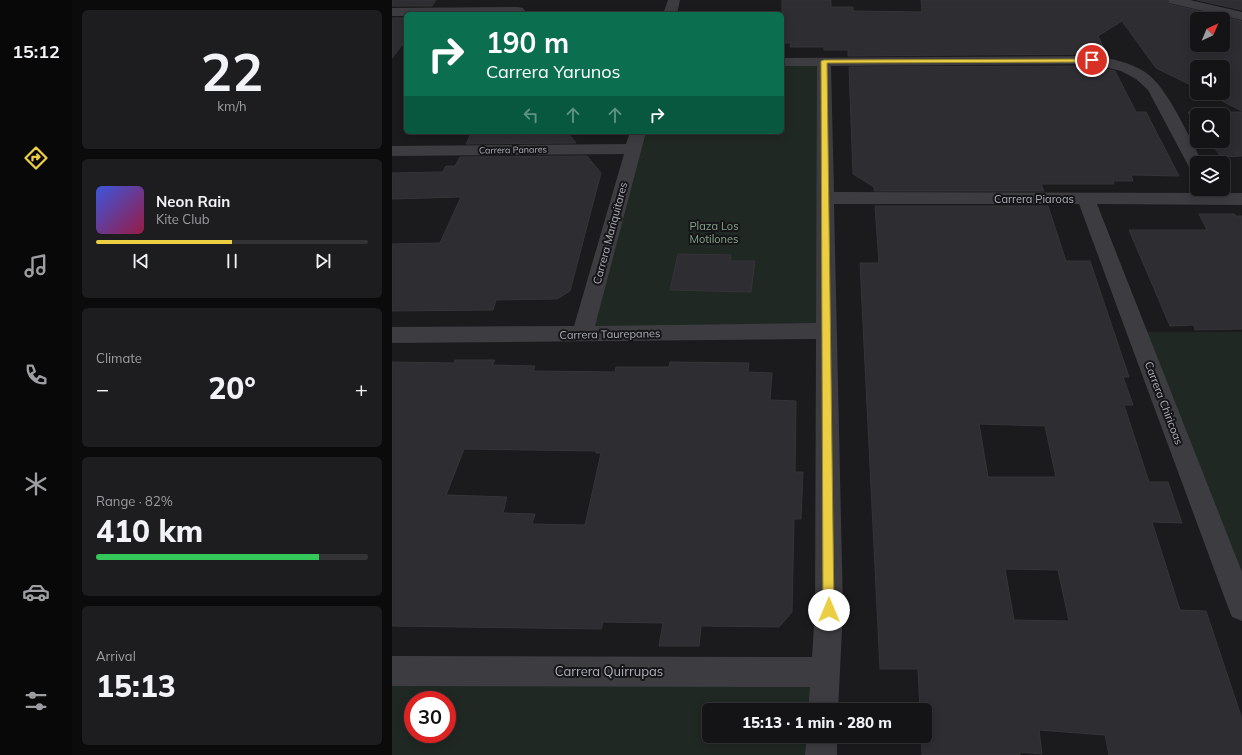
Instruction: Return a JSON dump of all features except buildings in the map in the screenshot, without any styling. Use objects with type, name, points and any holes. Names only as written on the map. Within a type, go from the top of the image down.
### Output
[{"type":"street","points":[[671,12],[674,0]]},
{"type":"street","points":[[1174,0],[1242,16]]},
{"type":"street","points":[[392,12],[519,8]]},
{"type":"street","points":[[784,62],[1092,60],[1112,63],[1132,70],[1148,80],[1154,88],[1191,156]]},
{"type":"street","points":[[824,61],[829,610],[824,703]]},
{"type":"street","name":"Carrera Panares","points":[[392,151],[635,141]]},
{"type":"street","name":"Carrera Mariquitares","points":[[582,334],[635,141]]},
{"type":"street","name":"Carrera Piaroas","points":[[825,198],[1086,199],[1190,195]]},
{"type":"street","name":"Carrera Piaroas","points":[[1224,196],[1242,199]]},
{"type":"street","name":"Carrera Chiricoas","points":[[1086,199],[1242,607]]},
{"type":"street","name":"Carrera Taurepanes","points":[[392,335],[827,331]]},
{"type":"street","name":"Carrera Quirrupas","points":[[392,671],[826,672]]},
{"type":"street","points":[[820,755],[821,743]]},
{"type":"green space","name":"Plaza Los Motilones","points":[[824,61],[827,331],[582,334],[637,134],[784,134],[784,62]]},
{"type":"green space","points":[[1136,332],[1242,332],[1242,607]]},
{"type":"green space","points":[[392,671],[826,672],[824,703],[702,703],[702,743],[822,743],[821,755],[392,755]]},
{"type":"route","points":[[829,610],[824,61],[1092,60]]}]
